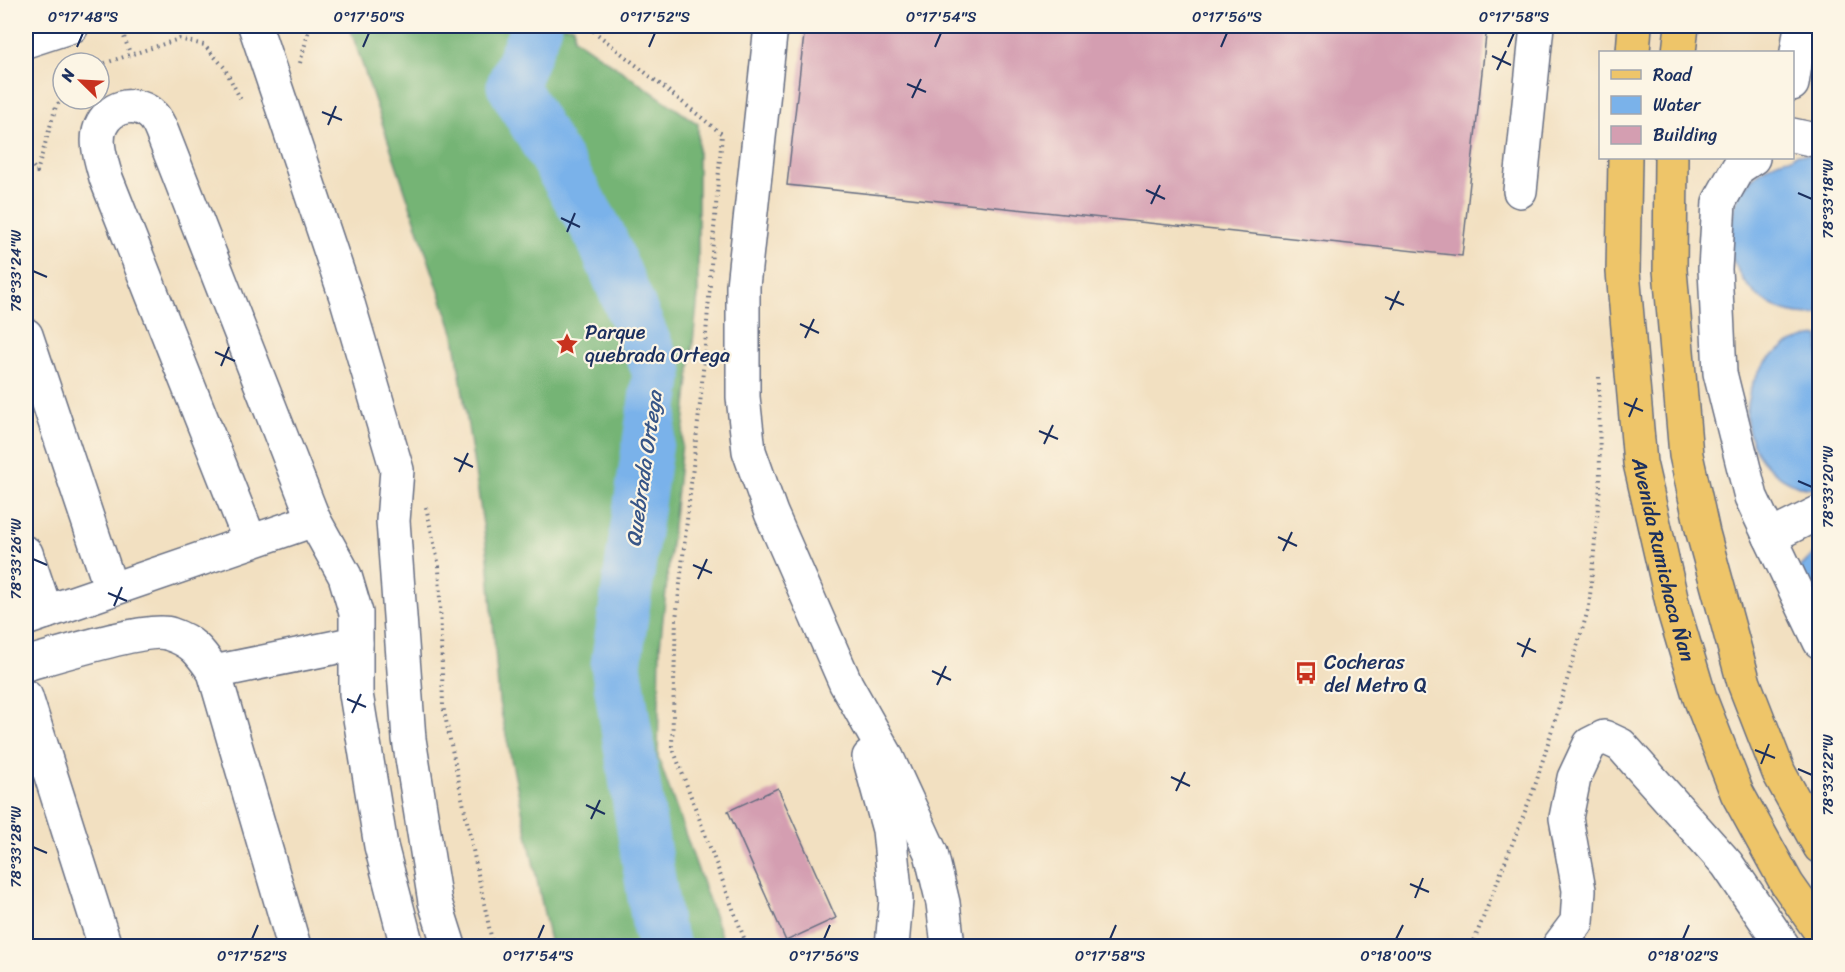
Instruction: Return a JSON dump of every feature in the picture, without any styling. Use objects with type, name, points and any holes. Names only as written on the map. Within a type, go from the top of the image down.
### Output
[{"type":"main road","points":[[1633,51],[1635,26]]},
{"type":"main road","points":[[1680,51],[1682,26]]},
{"type":"main road","name":"Avenida Rumichaca Ñan","points":[[1625,159],[1623,272],[1640,463],[1669,589],[1700,698],[1737,793],[1786,884],[1820,931]]},
{"type":"main road","points":[[1671,159],[1670,270],[1686,455],[1706,544],[1744,682],[1779,773],[1820,847]]},
{"type":"lane","points":[[26,41],[72,26]]},
{"type":"lane","points":[[255,26],[347,300],[397,470],[393,521],[409,739],[435,902],[449,946]]},
{"type":"lane","points":[[771,26],[743,286],[743,397],[750,451],[771,513],[846,684],[885,753],[931,853],[943,903],[948,946]]},
{"type":"lane","points":[[1520,191],[1537,26]]},
{"type":"lane","points":[[1794,71],[1801,26]]},
{"type":"lane","points":[[250,542],[106,178],[98,146],[102,124],[116,109],[135,106],[153,115],[162,132],[314,520],[345,576],[356,613],[356,694],[381,846],[407,946]]},
{"type":"lane","points":[[1794,135],[1820,141]]},
{"type":"lane","points":[[1752,159],[1738,168],[1719,202],[1715,269],[1720,373],[1751,497],[1820,642]]},
{"type":"lane","points":[[26,335],[111,589]]},
{"type":"lane","points":[[1770,537],[1820,512]]},
{"type":"lane","points":[[26,552],[36,615],[314,520]]},
{"type":"lane","points":[[26,664],[129,637],[168,632],[196,647],[214,672],[294,946]]},
{"type":"lane","points":[[214,672],[356,643]]},
{"type":"lane","points":[[846,684],[889,830],[896,900],[892,946]]},
{"type":"lane","points":[[26,697],[105,946]]},
{"type":"lane","points":[[1559,946],[1576,922],[1579,890],[1566,818],[1574,778],[1590,744],[1604,737],[1621,745],[1727,864],[1783,946]]},
{"type":"path","points":[[120,26],[130,53]]},
{"type":"path","points":[[591,26],[591,29],[722,134],[700,395],[676,619],[672,746],[747,946]]},
{"type":"path","points":[[111,60],[179,39],[204,45],[224,67],[241,100]]},
{"type":"path","points":[[26,157],[38,172],[55,111]]},
{"type":"path","points":[[1472,946],[1534,786],[1589,607],[1600,485],[1599,368]]},
{"type":"green space","points":[[352,26],[574,26],[574,38],[698,124],[698,296],[660,646],[658,757],[725,946],[551,946],[499,702],[488,557],[454,335],[351,31]]},
{"type":"water","points":[[1819,155],[1819,314],[1794,313],[1771,305],[1751,289],[1732,258],[1732,223],[1738,197],[1750,181],[1766,167],[1784,159],[1794,159],[1794,156]]},
{"type":"water","points":[[1819,336],[1819,489],[1809,489],[1785,480],[1762,459],[1751,438],[1747,416],[1749,393],[1759,372],[1774,355],[1794,342]]},
{"type":"water","points":[[1819,548],[1819,601],[1808,597],[1799,569]]},
{"type":"building","points":[[805,26],[1487,26],[1462,256],[787,185]]},
{"type":"building","points":[[778,788],[836,918],[786,941],[728,811]]},
{"type":"waterway","name":"Quebrada Ortega","points":[[537,26],[512,85],[600,235],[658,372],[616,665],[658,929],[665,946]]},
{"type":"place","name":"Parque quebrada Ortega","points":[[567,344]]},
{"type":"place","name":"Cocheras del Metro Q","points":[[1306,673]]}]
